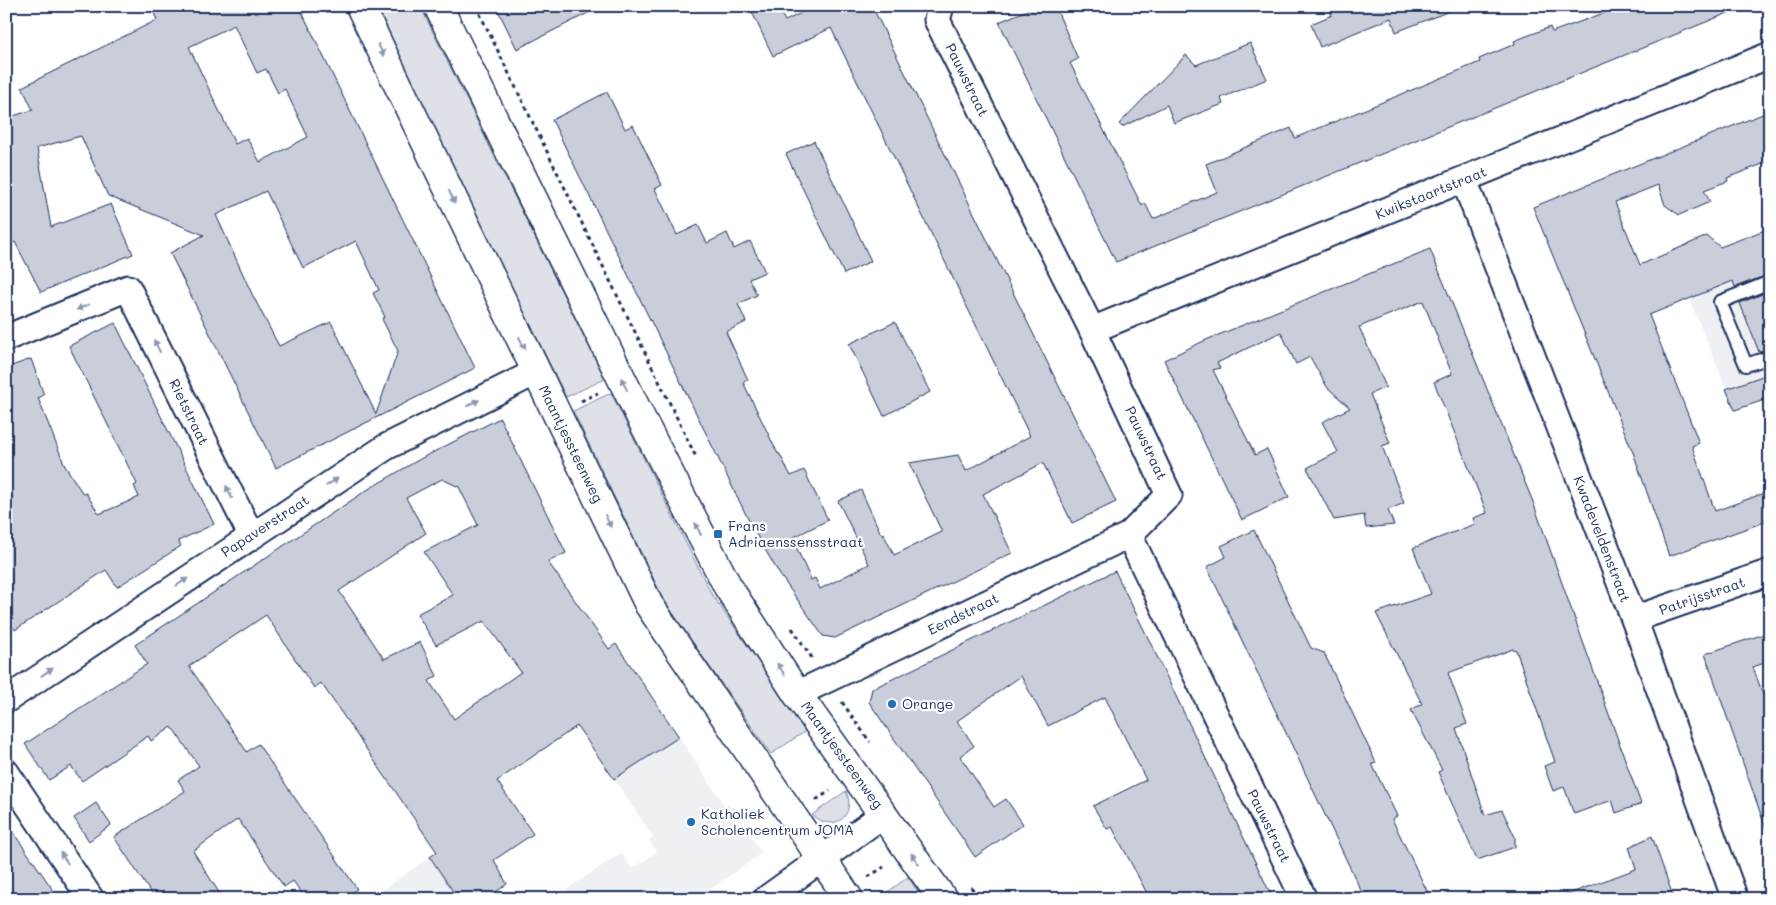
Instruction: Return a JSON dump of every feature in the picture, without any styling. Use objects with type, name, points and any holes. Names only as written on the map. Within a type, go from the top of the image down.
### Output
[{"type":"street","name":"Maantjessteenweg","points":[[360,6],[649,605],[849,899]]},
{"type":"street","name":"Maantjessteenweg","points":[[438,6],[623,381],[728,587],[798,694],[943,899]]},
{"type":"street","name":"Pauwstraat","points":[[941,6],[937,20],[1092,330],[1169,495],[1130,535],[1304,899]]},
{"type":"street","name":"Kwikstaartstraat","points":[[1092,330],[1770,55]]},
{"type":"street","name":"Kwadeveldenstraat","points":[[1464,180],[1634,619],[1735,899]]},
{"type":"street","name":"Rietstraat","points":[[6,338],[128,288],[251,536]]},
{"type":"street","name":"Papaverstraat","points":[[6,700],[386,447],[536,372]]},
{"type":"street","name":"Eendstraat","points":[[798,694],[1130,535]]},
{"type":"street","name":"Patrijsstraat","points":[[1634,619],[1770,572]]},
{"type":"street","points":[[6,772],[91,899]]},
{"type":"street","name":"Maantjessteenweg","points":[[822,859],[884,814]]},
{"type":"street","points":[[766,899],[822,859]]},
{"type":"lane","points":[[1770,282],[1720,302],[1746,365],[1770,356]]},
{"type":"path","points":[[476,6],[701,466]]},
{"type":"path","points":[[555,413],[623,381]]},
{"type":"path","points":[[787,621],[874,748]]},
{"type":"path","points":[[969,884],[979,899]]},
{"type":"shaded area","points":[[374,6],[420,6],[605,379],[566,397]]},
{"type":"shaded area","points":[[1770,239],[1770,398],[1735,410],[1680,276]]},
{"type":"shaded area","points":[[611,393],[711,593],[806,731],[771,754],[672,613],[658,588],[573,411]]},
{"type":"shaded area","name":"Katholiek Scholencentrum JOMA","points":[[679,737],[725,806],[728,804],[762,853],[696,899],[572,899],[566,890],[621,853],[632,869],[657,852],[649,840],[653,837],[614,779]]},
{"type":"shaded area","points":[[846,791],[849,800],[848,808],[846,815],[841,820],[828,823],[812,815]]},
{"type":"shaded area","points":[[430,857],[458,899],[370,899]]},
{"type":"shaded area","points":[[908,877],[923,899],[878,899]]},
{"type":"building","points":[[151,6],[299,6],[475,368],[276,468],[170,253],[204,235],[108,196],[81,136],[37,148],[51,227],[111,204],[133,254],[41,292],[15,242],[6,246],[6,118],[33,110],[22,87],[157,20]],"holes":[[[234,25],[257,73],[266,69],[278,93],[285,89],[308,137],[260,162],[247,138],[235,144],[189,47]],[[266,191],[303,268],[356,241],[379,290],[373,293],[385,317],[382,319],[398,351],[376,414],[331,322],[279,346],[252,294],[216,215]]]},
{"type":"building","points":[[496,6],[602,6],[517,49]]},
{"type":"building","points":[[749,6],[777,6],[785,21],[815,6],[876,6],[873,8],[1116,502],[1072,523],[1043,463],[983,494],[1012,553],[835,638],[823,636],[780,575],[753,529],[552,120],[607,92],[625,129],[633,125],[662,185],[655,189],[677,235],[698,225],[707,243],[727,233],[734,249],[750,241],[765,272],[749,279],[757,295],[738,304],[746,322],[726,332],[748,380],[743,382],[778,454],[791,476],[804,470],[828,520],[792,538],[811,580],[815,578],[820,589],[869,564],[838,501],[861,490],[881,534],[883,533],[894,555],[942,532],[909,463],[958,455],[966,471],[1030,436],[831,28],[773,56]]},
{"type":"building","points":[[1037,6],[1055,6],[1078,59],[1070,63],[1142,206],[1145,203],[1153,219],[1217,192],[1206,164],[1291,128],[1295,138],[1480,62],[1479,59],[1515,44],[1514,41],[1550,27],[1552,32],[1623,6],[1743,7],[1116,262],[999,22]]},
{"type":"building","points":[[1345,6],[1457,6],[1457,8],[1396,32],[1391,18],[1320,47],[1311,24],[1332,15],[1330,12]]},
{"type":"building","points":[[1250,43],[1267,79],[1221,98],[1223,104],[1174,123],[1167,105],[1122,127],[1119,124],[1186,55],[1196,65]]},
{"type":"building","points":[[1770,111],[1770,161],[1727,178],[1728,181],[1704,190],[1710,202],[1679,215],[1665,205],[1658,185],[1615,202],[1640,265],[1707,236],[1720,247],[1770,228],[1770,274],[1735,287],[1733,281],[1649,315],[1699,443],[1692,446],[1715,511],[1770,491],[1770,520],[1669,556],[1634,455],[1533,207]]},
{"type":"building","points":[[814,141],[871,261],[844,274],[786,154]]},
{"type":"building","points":[[1430,249],[1533,502],[1641,804],[1616,813],[1612,800],[1574,814],[1564,787],[1553,791],[1544,766],[1555,762],[1516,650],[1513,649],[1448,673],[1467,724],[1456,728],[1485,815],[1502,810],[1515,837],[1515,847],[1477,860],[1438,772],[1442,770],[1411,710],[1422,704],[1376,613],[1431,594],[1413,548],[1475,524],[1473,518],[1487,513],[1434,382],[1452,374],[1423,301],[1359,327],[1386,387],[1370,394],[1390,443],[1382,446],[1404,503],[1388,510],[1394,525],[1366,528],[1364,515],[1334,520],[1307,468],[1338,452],[1322,422],[1350,408],[1327,387],[1310,357],[1296,364],[1281,332],[1217,363],[1220,368],[1213,370],[1255,455],[1267,449],[1289,497],[1242,520],[1164,360],[1206,340]]},
{"type":"building","points":[[1770,291],[1770,349],[1759,352],[1740,303]]},
{"type":"building","points":[[895,322],[930,392],[884,416],[849,344]]},
{"type":"building","points":[[115,323],[214,524],[178,541],[181,546],[117,587],[106,570],[15,630],[6,616],[6,368],[31,359],[44,395],[38,398],[65,466],[83,494],[86,493],[99,514],[139,497],[134,486],[137,484],[69,346]]},
{"type":"building","points":[[1770,366],[1770,398],[1735,410],[1726,389],[1768,374],[1765,367]]},
{"type":"building","points":[[500,418],[566,553],[548,562],[609,649],[616,644],[679,737],[614,779],[577,726],[497,781],[533,834],[494,860],[507,884],[486,899],[458,899],[430,857],[437,852],[321,683],[314,688],[266,615],[189,666],[247,752],[258,744],[357,889],[343,899],[306,899],[293,881],[284,887],[238,819],[193,851],[223,899],[155,899],[114,837],[185,791],[178,780],[199,766],[172,727],[151,741],[148,736],[82,781],[71,766],[49,780],[25,744],[147,664],[135,645],[367,490],[420,459]],"holes":[[[442,479],[459,487],[478,525],[424,552],[453,595],[417,614],[436,645],[484,621],[521,672],[454,719],[429,681],[437,676],[420,642],[384,659],[339,591],[426,533],[406,498]]]},
{"type":"building","points":[[1254,530],[1311,648],[1324,653],[1376,763],[1372,764],[1397,816],[1392,819],[1431,899],[1365,899],[1207,567],[1226,557],[1221,546]]},
{"type":"building","points":[[1115,571],[1273,899],[1226,899],[1223,891],[1205,899],[1150,899],[1112,827],[1107,829],[1093,806],[1146,780],[1105,697],[1048,726],[1021,676],[957,721],[974,746],[960,756],[994,807],[1006,799],[1023,824],[975,857],[869,702],[872,689]]},
{"type":"building","points":[[1770,632],[1770,661],[1753,667],[1770,714],[1770,828],[1766,829],[1705,654]]},
{"type":"building","points":[[96,803],[111,825],[89,841],[74,818]]},
{"type":"building","points":[[6,822],[38,868],[59,899],[6,899]]},
{"type":"building","points":[[1652,836],[1674,899],[1564,899],[1563,896],[1636,869],[1629,847]]},
{"type":"place","name":"Frans Adriaenssensstraat","points":[[718,534]]},
{"type":"place","name":"Orange","points":[[892,704]]},
{"type":"place","name":"Katholiek Scholencentrum JOMA","points":[[691,822]]}]
